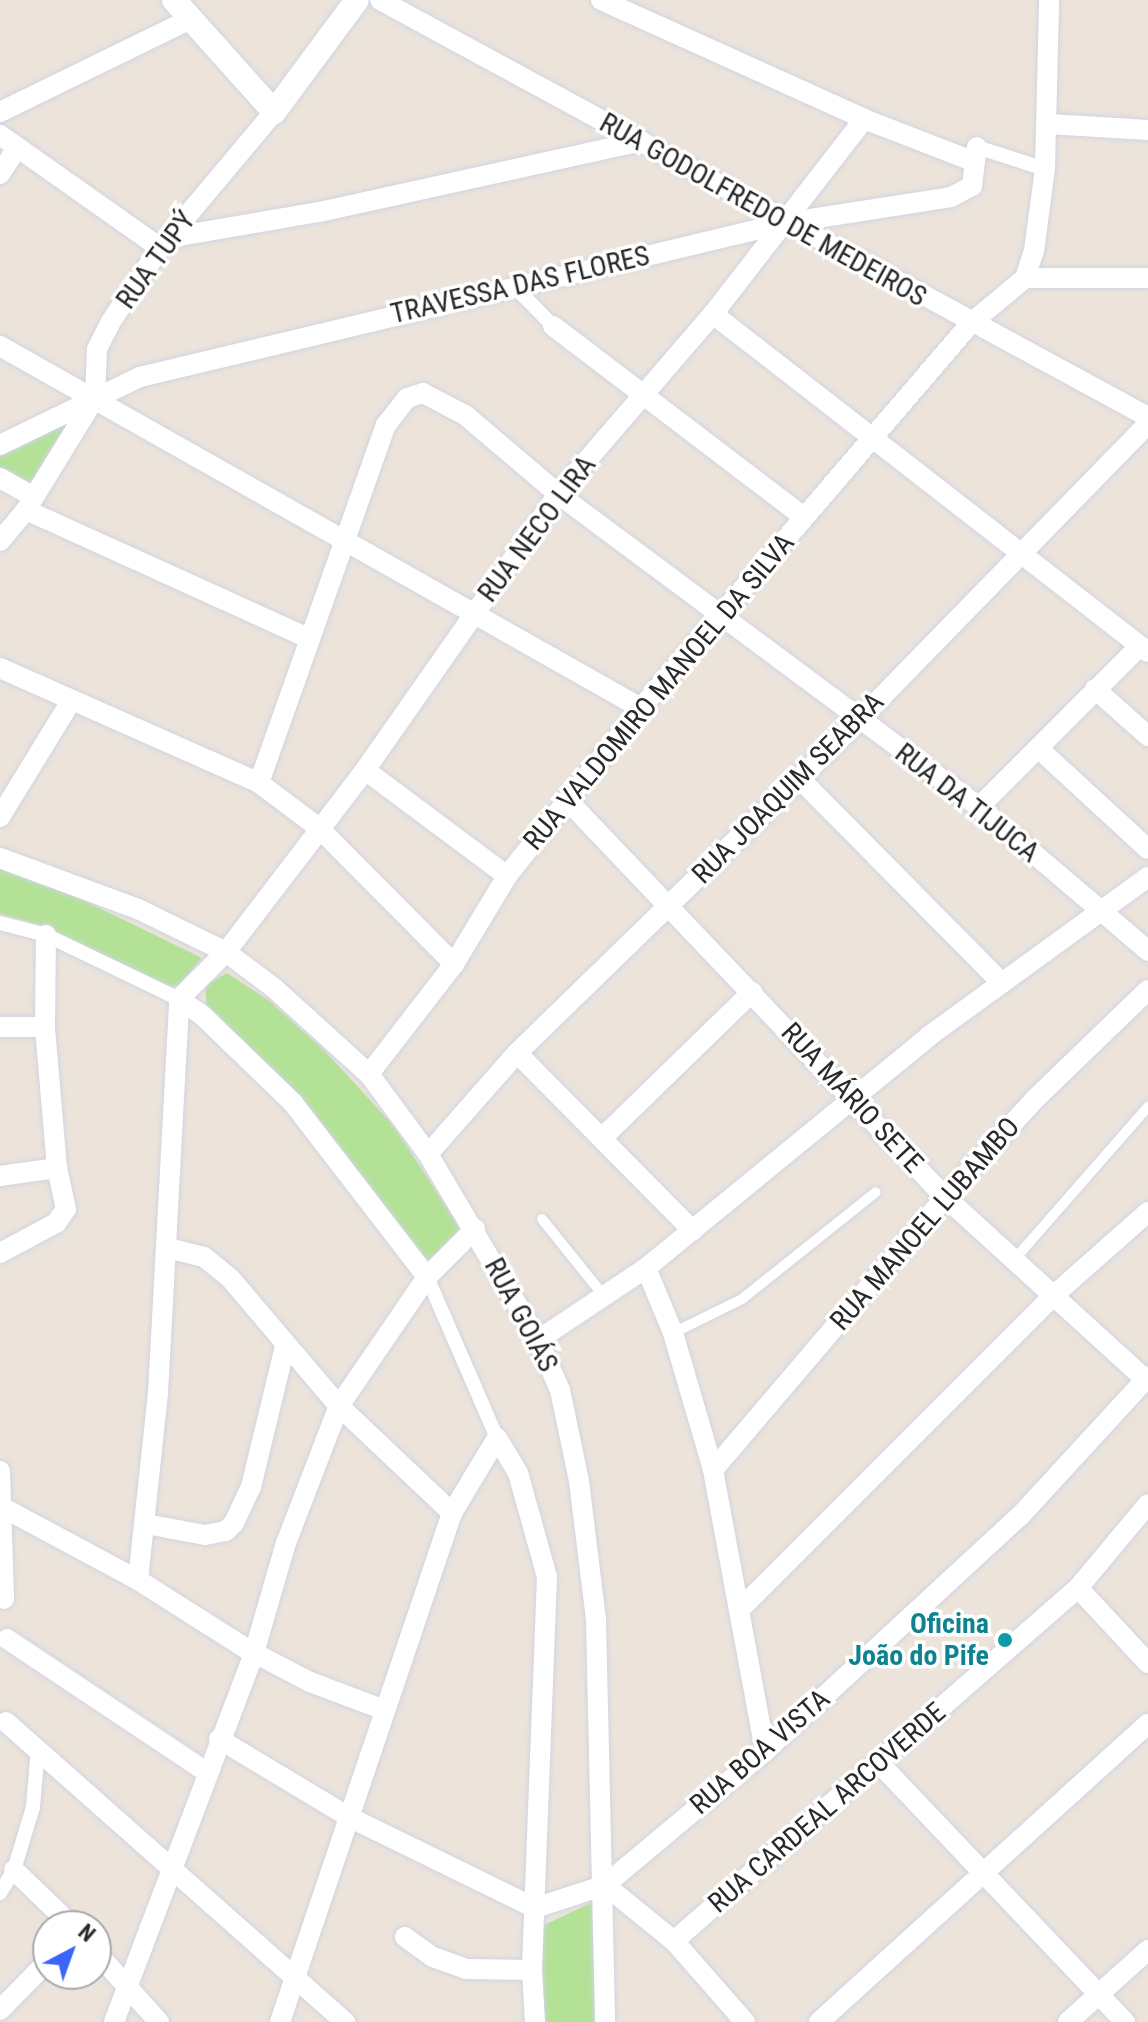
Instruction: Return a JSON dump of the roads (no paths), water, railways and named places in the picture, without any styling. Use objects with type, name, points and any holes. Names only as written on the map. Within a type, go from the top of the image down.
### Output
[{"type":"street","points":[[174,0],[274,112]]},
{"type":"street","name":"RUA TUPÝ","points":[[0,541],[30,504],[95,398],[97,349],[164,243],[274,112],[357,0]]},
{"type":"street","name":"RUA GODOLFREDO DE MEDEIROS","points":[[380,0],[970,324],[1148,417]]},
{"type":"street","points":[[601,0],[864,119],[976,155],[1045,169]]},
{"type":"street","points":[[1049,0],[1045,169],[1034,251],[1025,278],[1148,278]]},
{"type":"street","points":[[0,112],[191,19]]},
{"type":"street","name":"RUA NECO LIRA","points":[[179,999],[226,952],[365,770],[558,494],[713,314],[864,119]]},
{"type":"street","points":[[1048,124],[1148,130]]},
{"type":"street","points":[[0,174],[8,142],[164,243],[641,141]]},
{"type":"street","name":"TRAVESSA DAS FLORES","points":[[0,445],[140,377],[785,223],[951,197],[972,186],[976,155]]},
{"type":"street","name":"RUA VALDOMIRO MANOEL DA SILVA","points":[[369,1074],[454,964],[507,876],[570,803],[641,708],[970,324],[1025,278]]},
{"type":"street","points":[[515,287],[553,326],[804,517]]},
{"type":"street","points":[[713,314],[1143,650],[1095,689],[979,807]]},
{"type":"street","points":[[4,353],[95,398],[343,535],[641,708]]},
{"type":"street","name":"RUA DA TIJUCA","points":[[343,535],[397,409],[423,393],[438,397],[558,494],[979,807],[1148,951]]},
{"type":"street","name":"RUA JOAQUIM SEABRA","points":[[428,1154],[517,1053],[800,779],[1019,552],[1148,424]]},
{"type":"street","points":[[0,478],[30,504],[308,638]]},
{"type":"street","points":[[259,783],[343,535]]},
{"type":"street","points":[[0,668],[259,783],[319,828],[454,964]]},
{"type":"street","points":[[1095,689],[1148,736]]},
{"type":"street","points":[[0,817],[71,701]]},
{"type":"street","points":[[1038,748],[1148,849]]},
{"type":"street","points":[[365,770],[507,876]]},
{"type":"street","points":[[800,779],[1002,983]]},
{"type":"street","name":"RUA MÁRIO SETE","points":[[570,803],[945,1197],[1147,1380]]},
{"type":"street","name":"RUA GOIÁS","points":[[0,858],[138,909],[226,952],[369,1074],[428,1154],[538,1340],[560,1390],[581,1496],[596,1620],[605,1885],[605,2022]]},
{"type":"street","points":[[538,1340],[646,1268],[856,1101],[929,1036],[1148,877]]},
{"type":"street","points":[[0,923],[46,935],[179,999],[293,1103],[427,1277],[497,1438],[518,1473],[547,1577],[532,1970],[535,2022]]},
{"type":"street","points":[[0,1253],[56,1223],[66,1209],[57,1168],[45,1027],[46,935]]},
{"type":"street","name":"RUA MANOEL LUBAMBO","points":[[713,1470],[945,1197],[1035,1099],[1148,990]]},
{"type":"street","points":[[603,1137],[752,992]]},
{"type":"street","points":[[138,1580],[146,1524],[168,1248],[179,999]]},
{"type":"street","points":[[0,1027],[45,1027]]},
{"type":"street","points":[[517,1053],[693,1231]]},
{"type":"street","points":[[0,1176],[57,1168]]},
{"type":"street","points":[[741,1608],[1053,1296],[1148,1212]]},
{"type":"street","points":[[114,2022],[254,1653],[286,1543],[339,1406],[427,1277],[475,1229]]},
{"type":"street","points":[[168,1248],[204,1257],[230,1278],[339,1406],[452,1513]]},
{"type":"street","points":[[646,1268],[673,1333],[713,1470],[741,1608],[765,1751]]},
{"type":"street","points":[[146,1524],[205,1535],[226,1531],[234,1523],[251,1487],[285,1346]]},
{"type":"street","name":"RUA BOA VISTA","points":[[605,1885],[765,1751],[1020,1516],[1147,1380]]},
{"type":"street","points":[[280,2022],[452,1513],[497,1438]]},
{"type":"street","points":[[0,1471],[4,1599]]},
{"type":"street","name":"RUA CARDEAL ARCOVERDE","points":[[674,1941],[1078,1588],[1148,1504]]},
{"type":"street","points":[[2,1508],[138,1580],[254,1653],[310,1682],[384,1710]]},
{"type":"street","points":[[1078,1588],[1148,1663]]},
{"type":"street","points":[[7,1639],[208,1773]]},
{"type":"street","points":[[6,1722],[345,2022]]},
{"type":"street","points":[[819,2022],[1148,1724]]},
{"type":"street","points":[[219,1739],[349,1817],[535,1908],[605,1885],[674,1941],[745,2022]]},
{"type":"street","points":[[0,1893],[14,1870],[33,1807],[38,1749]]},
{"type":"street","points":[[880,1764],[1125,2022]]},
{"type":"street","points":[[14,1870],[55,1910]]},
{"type":"street","points":[[405,1937],[433,1957],[466,1969],[532,1970]]},
{"type":"street","points":[[1068,2022],[1148,1950]]},
{"type":"street","points":[[112,1970],[159,2022]]},
{"type":"street","points":[[0,2010],[32,1977]]},
{"type":"lane","points":[[1013,1261],[1148,1107]]},
{"type":"lane","points":[[673,1333],[742,1299],[876,1192]]},
{"type":"lane","points":[[542,1219],[603,1295]]},
{"type":"place","name":"Oficina João do Pife","points":[[1005,1640]]}]
